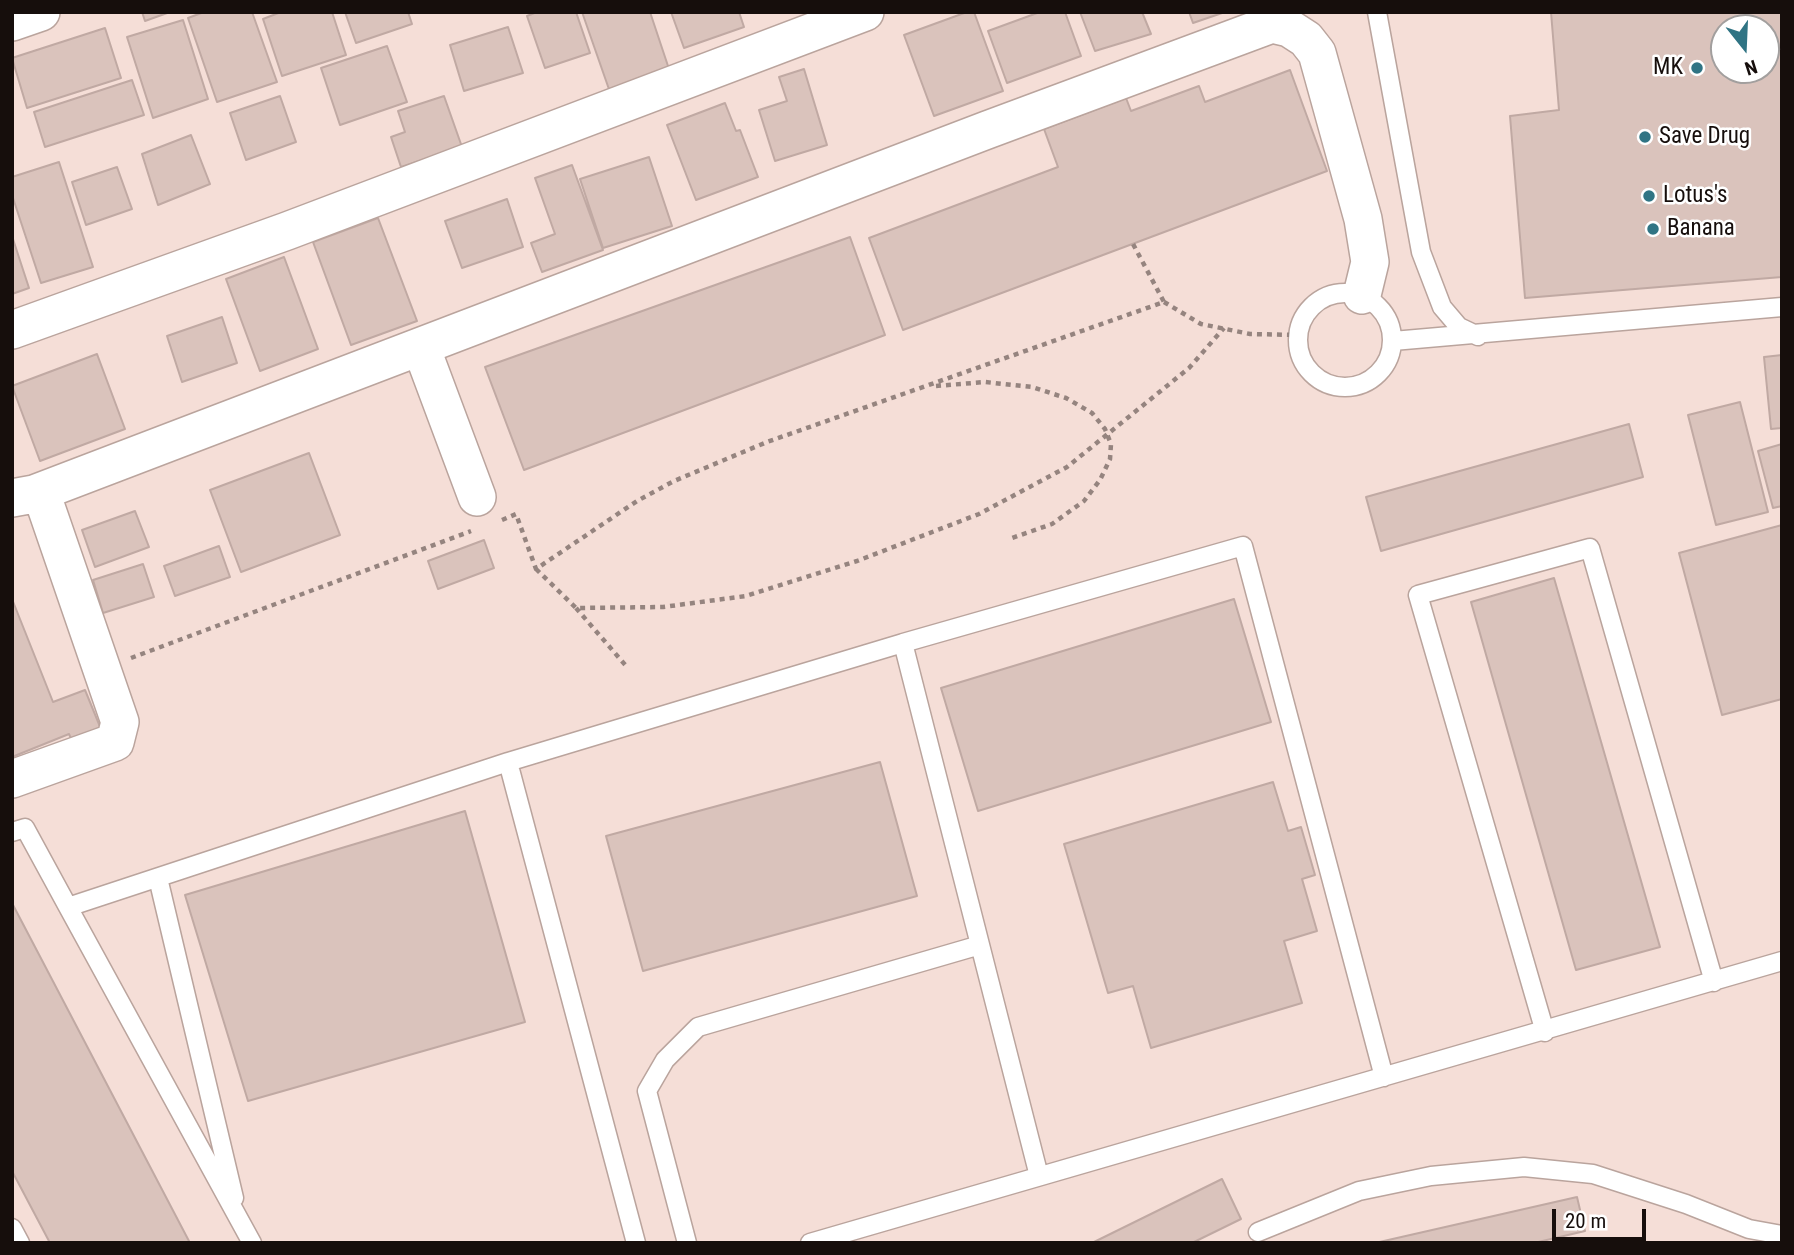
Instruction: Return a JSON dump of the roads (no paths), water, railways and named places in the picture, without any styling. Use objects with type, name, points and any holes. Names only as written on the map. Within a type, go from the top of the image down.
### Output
[{"type":"street","points":[[12,22],[41,12]]},
{"type":"street","points":[[12,330],[287,231],[865,12]]},
{"type":"street","points":[[23,496],[1272,24],[1289,28],[1306,38],[1317,53],[1363,219],[1370,262],[1362,295]]},
{"type":"street","points":[[422,347],[481,517]]},
{"type":"street","points":[[12,779],[115,742],[120,722],[104,668],[44,501],[23,496]]},
{"type":"lane","points":[[1377,12],[1421,252],[1442,307],[1460,327],[1478,336]]},
{"type":"lane","points":[[1348,292],[1362,295],[1384,312],[1393,341],[1390,357],[1371,381],[1355,387],[1324,383],[1312,374],[1298,349],[1298,335],[1310,308],[1321,299],[1348,292]]},
{"type":"lane","points":[[1393,341],[1478,336],[1782,307]]},
{"type":"lane","points":[[68,907],[508,762],[903,643],[1243,546],[1384,1077]]},
{"type":"lane","points":[[1545,1032],[1418,595],[1590,548],[1714,982]]},
{"type":"lane","points":[[903,643],[1039,1176]]},
{"type":"lane","points":[[508,762],[636,1243]]},
{"type":"lane","points":[[12,832],[25,828],[252,1243]]},
{"type":"lane","points":[[158,878],[239,1220]]},
{"type":"lane","points":[[687,1243],[647,1091],[665,1060],[698,1027],[980,945]]},
{"type":"lane","points":[[810,1243],[1545,1032],[1782,961]]},
{"type":"lane","points":[[1258,1233],[1359,1191],[1431,1176],[1524,1167],[1593,1174],[1686,1204],[1749,1229],[1782,1235]]},
{"type":"lane","points":[[12,1228],[20,1243]]},
{"type":"place","name":"MK","points":[[1697,68]]},
{"type":"place","name":"Save Drug","points":[[1645,137]]},
{"type":"place","name":"Lotus's","points":[[1649,196]]},
{"type":"place","name":"Banana","points":[[1653,229]]}]
